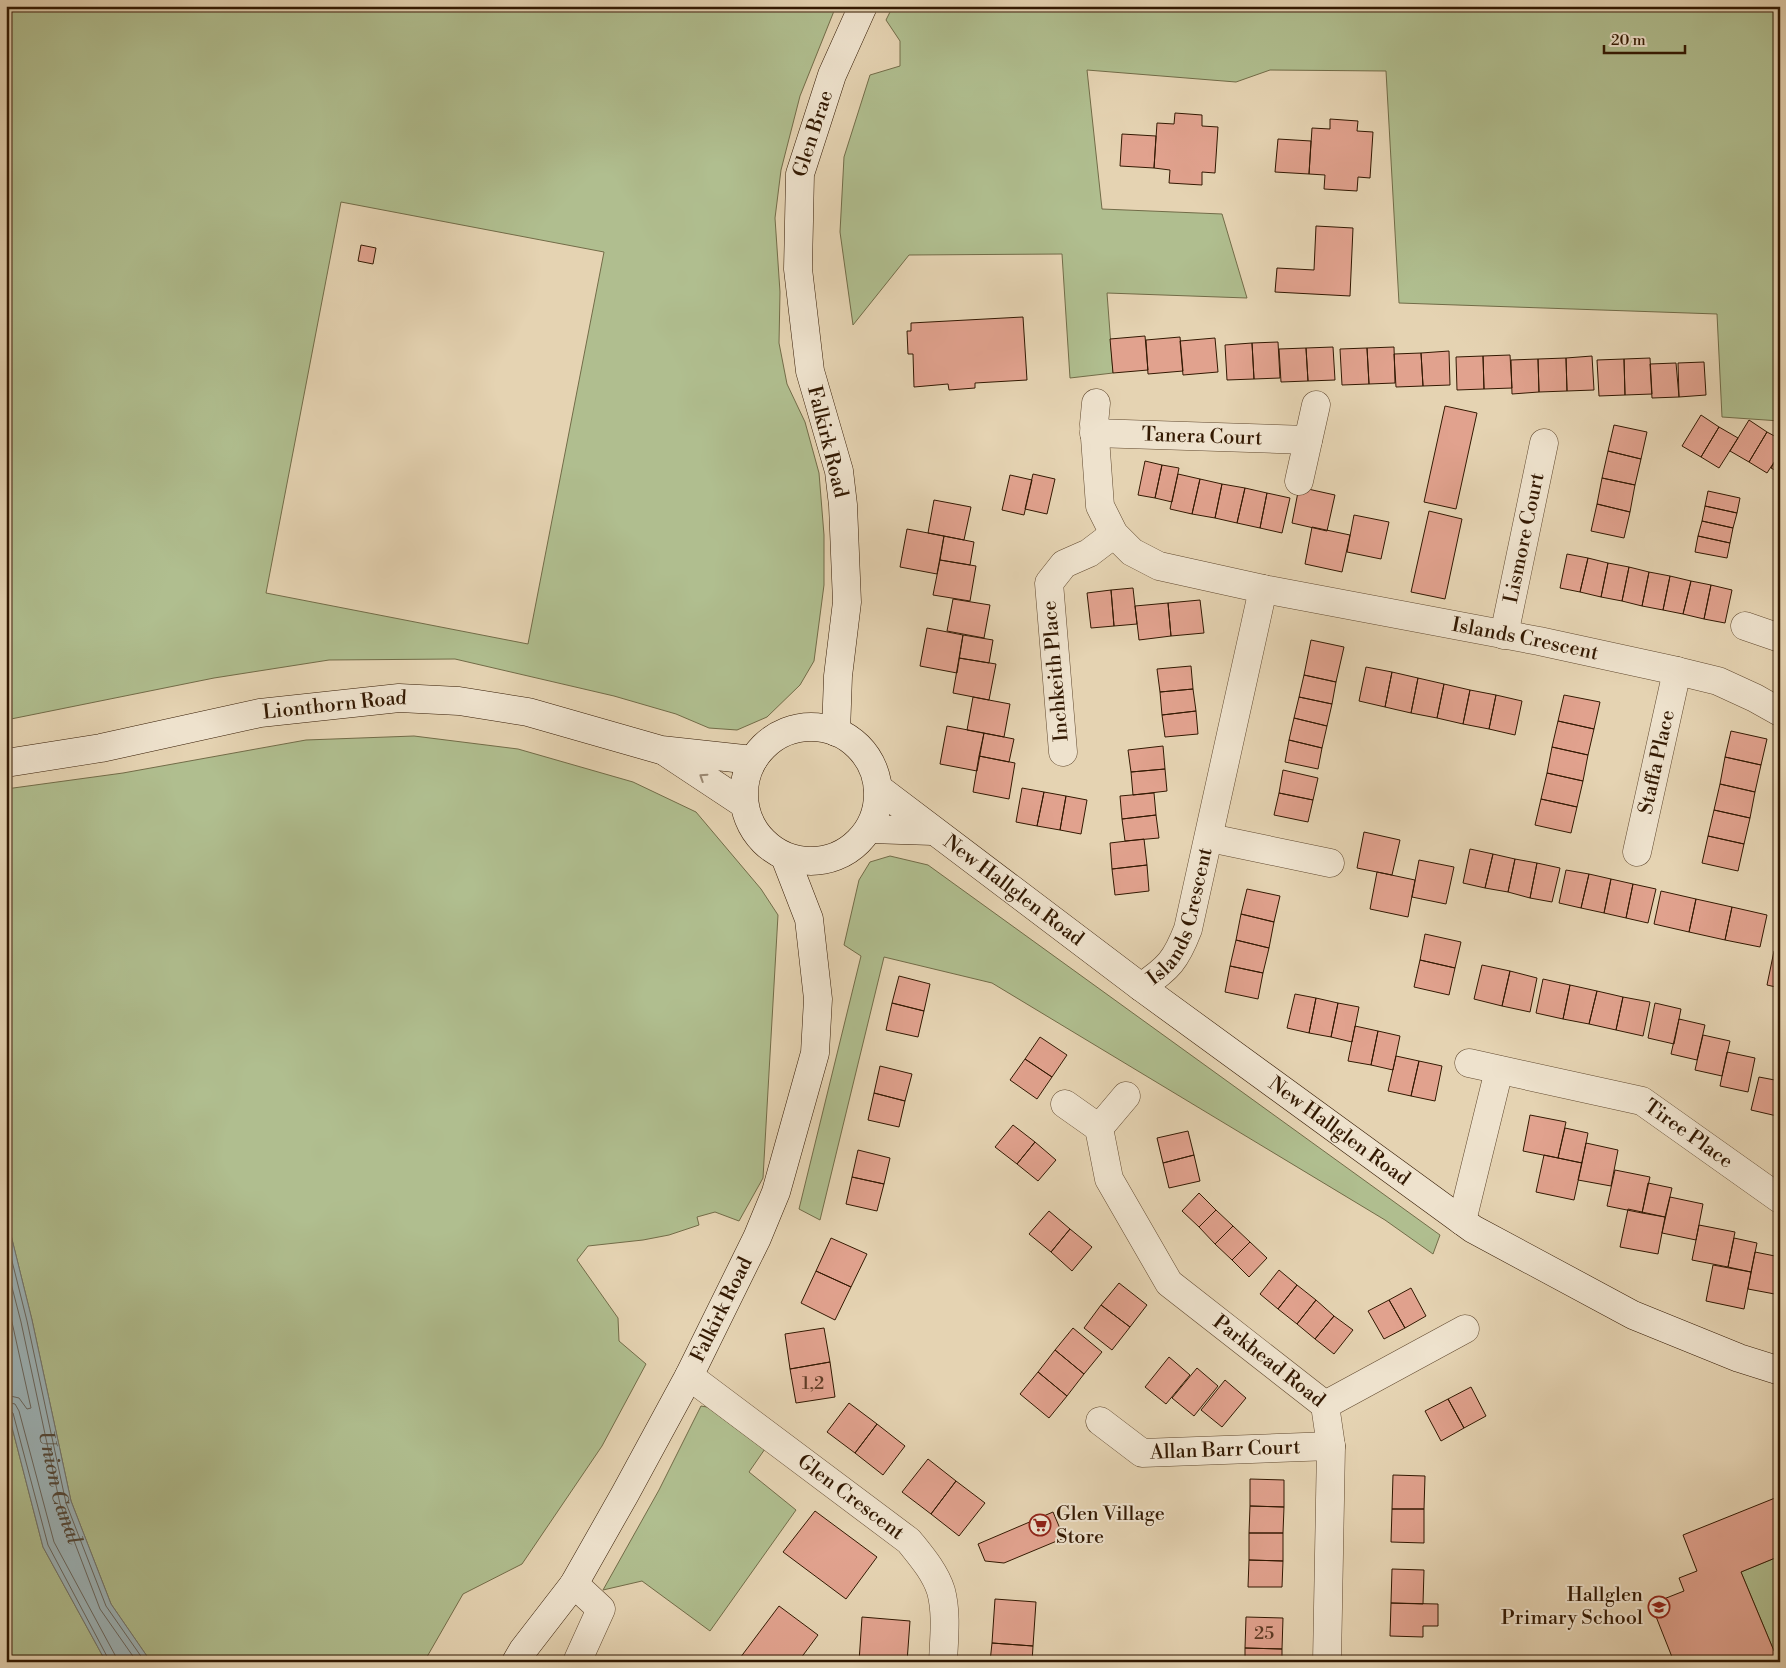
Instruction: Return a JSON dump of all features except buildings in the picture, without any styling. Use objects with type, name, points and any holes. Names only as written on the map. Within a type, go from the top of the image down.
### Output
[{"type":"street","name":"Glen Brae","points":[[798,269],[800,174],[832,75],[863,6]]},
{"type":"street","name":"Falkirk Road","points":[[798,269],[810,371],[839,472],[843,504],[847,602],[838,676],[836,732]]},
{"type":"street","name":"Islands Crescent","points":[[1096,403],[1094,433],[1100,506],[1114,534],[1132,552],[1159,566],[1263,589],[1504,635],[1676,671],[1718,681],[1780,712]]},
{"type":"street","points":[[1299,481],[1316,405]]},
{"type":"street","name":"Tanera Court","points":[[1094,433],[1308,440]]},
{"type":"street","name":"Lismore Court","points":[[1504,635],[1544,443]]},
{"type":"street","name":"Inchkeith Place","points":[[1063,752],[1049,583],[1064,564],[1089,553],[1114,534]]},
{"type":"street","name":"Islands Crescent","points":[[1141,987],[1165,970],[1180,951],[1188,929],[1210,838],[1263,589]]},
{"type":"street","points":[[1745,626],[1780,638]]},
{"type":"street","name":"Staffa Place","points":[[1637,852],[1676,671]]},
{"type":"street","name":"Falkirk Road","points":[[808,727],[838,676]]},
{"type":"street","name":"Lionthorn Road","points":[[6,763],[101,748],[260,713],[399,698],[459,701],[528,712],[662,750],[752,760]]},
{"type":"street","points":[[808,727],[836,732],[852,741],[865,754],[874,771],[878,788],[878,803],[869,829],[849,850],[823,861],[804,861],[785,857],[770,848],[758,836],[749,820],[744,804],[745,781],[752,760],[776,736],[808,727]]},
{"type":"street","name":"Lionthorn Road","points":[[662,750],[744,804]]},
{"type":"street","name":"New Hallglen Road","points":[[878,788],[1141,987],[1462,1222],[1633,1315],[1739,1358],[1780,1370]]},
{"type":"street","name":"New Hallglen Road","points":[[869,829],[933,831]]},
{"type":"street","name":"Islands Crescent","points":[[1210,838],[1330,863]]},
{"type":"street","name":"Falkirk Road","points":[[516,1662],[523,1650],[574,1584],[689,1376],[757,1238],[776,1192],[815,1053],[818,999],[808,919],[785,857]]},
{"type":"street","name":"Falkirk Road","points":[[808,919],[823,861]]},
{"type":"street","name":"Tiree Place","points":[[1469,1063],[1642,1101],[1780,1199]]},
{"type":"street","points":[[1462,1222],[1499,1070]]},
{"type":"street","points":[[1065,1104],[1099,1128],[1126,1096]]},
{"type":"street","name":"Parkhead Road","points":[[1099,1128],[1109,1179],[1169,1283],[1325,1405],[1331,1446],[1327,1662]]},
{"type":"street","points":[[1325,1405],[1465,1329]]},
{"type":"street","name":"Glen Crescent","points":[[689,1376],[909,1541],[928,1564],[941,1591],[944,1628],[942,1662]]},
{"type":"street","name":"Allan Barr Court","points":[[1100,1421],[1142,1453],[1331,1446]]},
{"type":"street","points":[[574,1584],[600,1609],[577,1662]]},
{"type":"green space","points":[[6,6],[836,6],[800,96],[781,170],[775,218],[780,292],[779,343],[787,384],[805,422],[819,473],[824,535],[824,585],[814,661],[800,685],[767,717],[737,730],[709,728],[676,714],[614,696],[455,659],[329,660],[214,678],[6,720]],"holes":[[[341,202],[604,252],[528,644],[266,593]]]},
{"type":"green space","points":[[893,6],[1780,6],[1780,421],[1722,417],[1717,314],[1399,303],[1386,71],[1270,70],[1236,82],[1087,70],[1102,209],[1222,214],[1247,298],[1107,293],[1113,373],[1070,378],[1062,254],[909,255],[853,325],[840,232],[844,157],[870,75],[900,66],[900,41],[886,20]]},
{"type":"green space","points":[[414,736],[518,749],[633,782],[696,812],[761,889],[778,915],[763,1178],[739,1221],[715,1212],[697,1217],[699,1225],[669,1235],[588,1246],[577,1260],[618,1318],[619,1341],[646,1364],[602,1446],[522,1564],[463,1594],[424,1662],[151,1662],[111,1604],[71,1501],[32,1320],[6,1215],[6,789],[123,773],[306,740]]},
{"type":"green space","points":[[890,856],[928,865],[1440,1235],[1433,1254],[1385,1220],[992,983],[884,957],[820,1220],[799,1209],[861,956],[844,945],[859,880],[870,862]]},
{"type":"green space","points":[[6,1404],[43,1547],[106,1662],[6,1662]]},
{"type":"green space","points":[[701,1406],[719,1409],[767,1446],[749,1472],[796,1510],[710,1631],[642,1581],[603,1590],[659,1490]]},
{"type":"green space","points":[[1780,1556],[1780,1649],[1774,1651],[1741,1572]]},
{"type":"water","name":"Union Canal","points":[[6,1215],[32,1320],[71,1501],[111,1604],[151,1662],[106,1662],[43,1547],[6,1404]]},
{"type":"place","name":"Glen Village Store","points":[[1040,1525]]},
{"type":"place","name":"Hallglen Primary School","points":[[1659,1607]]}]
